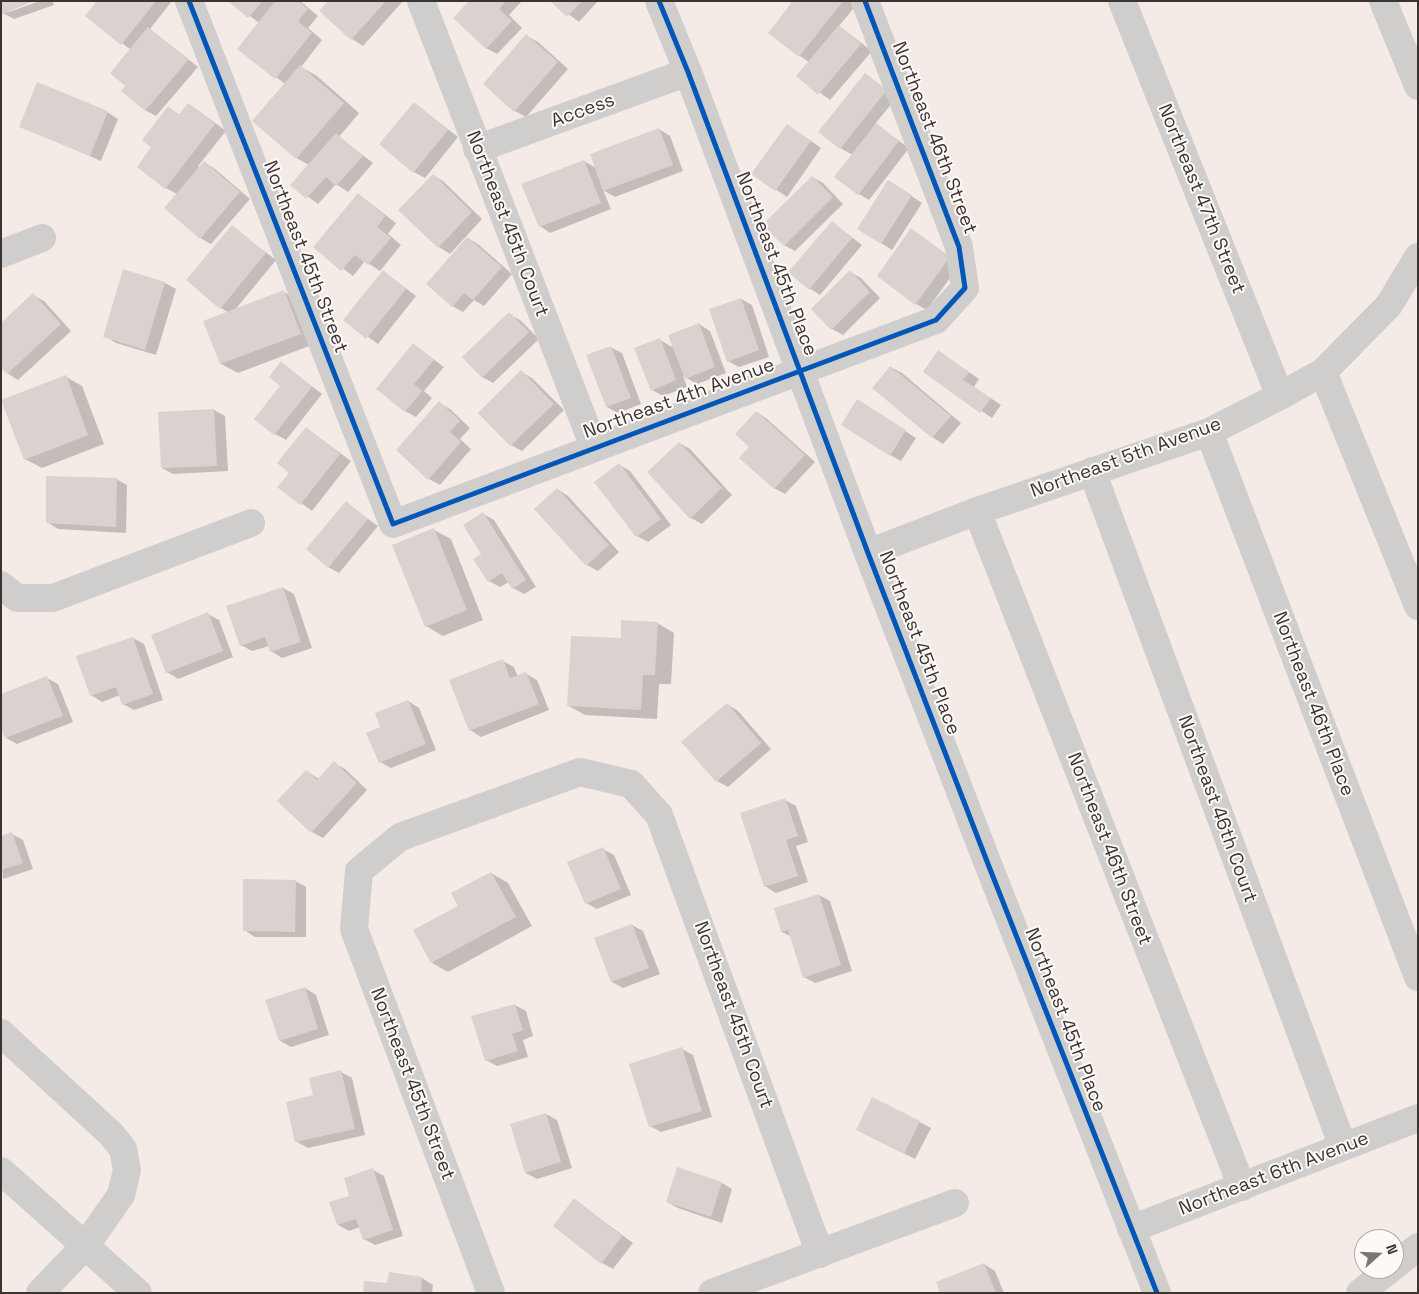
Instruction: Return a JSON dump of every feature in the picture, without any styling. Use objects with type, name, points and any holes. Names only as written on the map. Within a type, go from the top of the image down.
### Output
[{"type":"street","name":"Northeast 45th Street","points":[[189,1],[393,524]]},
{"type":"street","name":"Northeast 45th Court","points":[[420,1],[594,447]]},
{"type":"street","name":"Northeast 45th Place","points":[[659,1],[688,72],[868,553],[1157,1293]]},
{"type":"street","name":"Northeast 46th Street","points":[[865,1],[959,247],[965,288]]},
{"type":"street","name":"Northeast 47th Street","points":[[1122,1],[1280,396]]},
{"type":"street","points":[[1383,1],[1418,86]]},
{"type":"street","name":"Access","points":[[477,149],[688,72]]},
{"type":"street","points":[[1,254],[42,238]]},
{"type":"street","name":"Northeast 5th Avenue","points":[[868,553],[977,511],[1209,432],[1280,396],[1323,372],[1389,304],[1418,257]]},
{"type":"street","name":"Northeast 4th Avenue","points":[[393,524],[936,320],[965,288]]},
{"type":"street","points":[[1323,372],[1418,606]]},
{"type":"street","name":"Northeast 46th Place","points":[[1209,432],[1418,977]]},
{"type":"street","name":"Northeast 46th Court","points":[[1092,471],[1343,1147]]},
{"type":"street","name":"Northeast 46th Street","points":[[977,511],[1242,1187]]},
{"type":"street","points":[[9,591],[53,598],[251,523]]},
{"type":"street","name":"Northeast 45th Street","points":[[491,1293],[354,930],[359,871],[400,837],[580,772],[631,784]]},
{"type":"street","name":"Northeast 45th Court","points":[[631,784],[659,814],[820,1254]]},
{"type":"street","points":[[1,1032],[111,1134],[123,1149],[127,1170],[121,1195],[86,1245],[40,1293]]},
{"type":"street","name":"Northeast 6th Avenue","points":[[1131,1229],[1418,1118]]},
{"type":"street","points":[[1,1171],[138,1293]]},
{"type":"street","points":[[712,1293],[955,1203]]},
{"type":"street","points":[[1404,1258],[1418,1247]]},
{"type":"street","points":[[1360,1293],[1378,1279]]},
{"type":"building","points":[[1,1],[35,1],[2,14]]},
{"type":"building","points":[[97,1],[156,1],[121,45],[85,16]]},
{"type":"building","points":[[228,1],[263,1],[248,18]]},
{"type":"building","points":[[275,1],[298,1],[308,9],[298,21],[312,33],[275,79],[237,49]]},
{"type":"building","points":[[328,1],[386,1],[351,40],[319,11]]},
{"type":"building","points":[[469,1],[506,1],[499,9],[512,21],[486,49],[453,18]]},
{"type":"building","points":[[550,1],[582,1],[567,17]]},
{"type":"building","points":[[793,1],[843,1],[799,57],[768,33]]},
{"type":"building","points":[[839,25],[861,44],[818,95],[796,76]]},
{"type":"building","points":[[148,27],[188,60],[145,111],[121,91],[125,86],[110,73]]},
{"type":"building","points":[[526,34],[558,62],[514,112],[483,84]]},
{"type":"building","points":[[300,65],[344,103],[296,159],[252,121]]},
{"type":"building","points":[[865,73],[887,90],[840,149],[818,132]]},
{"type":"building","points":[[37,82],[108,111],[90,156],[19,127]]},
{"type":"building","points":[[414,102],[448,130],[413,173],[379,144]]},
{"type":"building","points":[[188,103],[215,124],[165,189],[137,167],[151,147],[142,140],[168,106],[179,115]]},
{"type":"building","points":[[876,123],[899,141],[858,195],[834,177]]},
{"type":"building","points":[[787,124],[811,141],[775,191],[751,174]]},
{"type":"building","points":[[659,128],[673,165],[603,191],[590,154]]},
{"type":"building","points":[[336,133],[363,156],[336,186],[326,177],[306,199],[290,185]]},
{"type":"building","points":[[584,160],[601,203],[539,227],[521,184]]},
{"type":"building","points":[[204,161],[240,192],[200,239],[164,208]]},
{"type":"building","points":[[433,174],[472,212],[438,248],[398,210]]},
{"type":"building","points":[[812,176],[833,197],[784,246],[762,225]]},
{"type":"building","points":[[888,180],[912,195],[881,244],[857,229]]},
{"type":"building","points":[[358,193],[385,216],[377,227],[391,238],[368,265],[355,255],[341,271],[313,247]]},
{"type":"building","points":[[832,221],[852,238],[809,290],[788,272]]},
{"type":"building","points":[[232,225],[266,253],[220,309],[186,280]]},
{"type":"building","points":[[911,228],[950,257],[915,305],[877,276]]},
{"type":"building","points":[[467,237],[502,267],[473,300],[464,293],[452,307],[426,284]]},
{"type":"building","points":[[123,269],[165,282],[145,350],[103,337]]},
{"type":"building","points":[[383,270],[406,289],[366,339],[343,320]]},
{"type":"building","points":[[850,270],[870,292],[831,330],[811,309]]},
{"type":"building","points":[[284,290],[301,334],[220,364],[203,321]]},
{"type":"building","points":[[33,293],[61,324],[7,374],[1,368],[1,323]]},
{"type":"building","points":[[741,298],[759,350],[727,362],[709,309]]},
{"type":"building","points":[[509,312],[529,332],[482,378],[462,357]]},
{"type":"building","points":[[699,323],[715,367],[685,379],[668,335]]},
{"type":"building","points":[[660,338],[676,380],[651,391],[634,348]]},
{"type":"building","points":[[413,343],[434,360],[414,384],[422,391],[405,412],[376,389]]},
{"type":"building","points":[[611,346],[631,398],[606,407],[586,355]]},
{"type":"building","points":[[938,350],[969,372],[963,380],[991,398],[980,413],[923,372]]},
{"type":"building","points":[[281,361],[312,387],[274,435],[254,419],[280,386],[269,377]]},
{"type":"building","points":[[890,366],[951,416],[932,438],[872,388]]},
{"type":"building","points":[[521,370],[554,404],[510,446],[478,413]]},
{"type":"building","points":[[66,375],[88,435],[24,460],[1,400]]},
{"type":"building","points":[[857,399],[906,430],[890,456],[841,425]]},
{"type":"building","points":[[439,401],[460,421],[450,432],[461,442],[428,480],[396,450]]},
{"type":"building","points":[[214,409],[217,466],[161,468],[158,412]]},
{"type":"building","points":[[756,411],[805,455],[774,489],[739,458],[749,447],[735,434]]},
{"type":"building","points":[[306,427],[340,454],[300,505],[277,487],[289,473],[277,463]]},
{"type":"building","points":[[679,442],[722,488],[690,519],[647,472]]},
{"type":"building","points":[[619,463],[661,519],[636,537],[594,482]]},
{"type":"building","points":[[46,476],[117,478],[116,527],[46,523]]},
{"type":"building","points":[[557,488],[609,545],[586,566],[534,509]]},
{"type":"building","points":[[346,501],[368,519],[328,568],[306,549]]},
{"type":"building","points":[[483,512],[526,580],[512,589],[502,573],[488,582],[473,559],[481,554],[463,525]]},
{"type":"building","points":[[434,528],[467,610],[425,627],[392,545]]},
{"type":"building","points":[[283,587],[301,642],[270,652],[265,637],[240,646],[226,606]]},
{"type":"building","points":[[208,612],[223,651],[166,673],[151,635]]},
{"type":"building","points":[[621,620],[658,622],[655,675],[643,675],[641,710],[567,706],[571,636],[621,638]]},
{"type":"building","points":[[133,637],[153,694],[122,705],[116,687],[90,696],[76,656]]},
{"type":"building","points":[[503,659],[510,678],[526,672],[539,704],[469,731],[449,680]]},
{"type":"building","points":[[47,676],[63,716],[5,738],[1,729],[1,694]]},
{"type":"building","points":[[408,700],[426,744],[379,763],[366,733],[380,727],[375,713]]},
{"type":"building","points":[[727,703],[761,743],[716,782],[681,742]]},
{"type":"building","points":[[334,761],[357,783],[311,833],[277,801],[306,770],[317,780]]},
{"type":"building","points":[[785,798],[798,836],[786,840],[798,876],[764,887],[740,813]]},
{"type":"building","points":[[12,832],[23,863],[1,870],[1,836]]},
{"type":"building","points":[[603,847],[621,889],[585,904],[567,862]]},
{"type":"building","points":[[491,872],[516,917],[431,963],[413,930],[458,906],[451,893]]},
{"type":"building","points":[[243,879],[296,880],[295,932],[243,931]]},
{"type":"building","points":[[819,894],[841,965],[803,978],[788,930],[781,932],[774,908]]},
{"type":"building","points":[[632,924],[649,968],[611,982],[594,938]]},
{"type":"building","points":[[305,987],[318,1029],[279,1041],[265,1000]]},
{"type":"building","points":[[515,1004],[523,1030],[512,1034],[518,1051],[485,1061],[471,1016]]},
{"type":"building","points":[[682,1047],[702,1111],[649,1127],[629,1064]]},
{"type":"building","points":[[341,1070],[355,1129],[295,1142],[286,1102],[313,1095],[309,1078]]},
{"type":"building","points":[[872,1097],[920,1121],[904,1154],[856,1130]]},
{"type":"building","points":[[546,1113],[561,1162],[525,1173],[510,1124]]},
{"type":"building","points":[[677,1167],[722,1182],[711,1217],[666,1202]]},
{"type":"building","points":[[373,1168],[393,1230],[363,1240],[356,1219],[337,1225],[329,1202],[349,1196],[344,1178]]},
{"type":"building","points":[[574,1198],[622,1236],[601,1264],[553,1226]]},
{"type":"building","points":[[984,1263],[996,1293],[940,1293],[936,1282]]},
{"type":"building","points":[[389,1272],[422,1277],[421,1293],[363,1293],[364,1281],[387,1283]]},
{"type":"cycle path","points":[[189,1],[393,524],[936,320],[965,288],[959,247],[865,1]]},
{"type":"cycle path","points":[[659,1],[688,72],[868,553],[1157,1293]]}]
